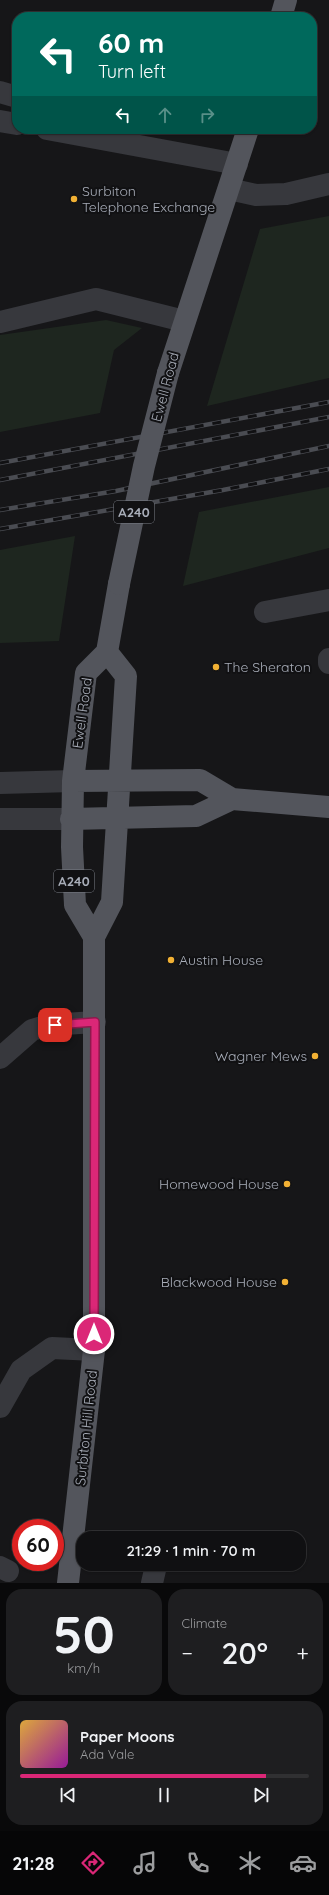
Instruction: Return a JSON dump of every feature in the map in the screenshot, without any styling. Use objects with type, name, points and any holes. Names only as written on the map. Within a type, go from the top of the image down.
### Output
[{"type":"main road","points":[[282,12],[286,0]]},
{"type":"main road","name":"Ewell Road","points":[[73,781],[86,673],[107,652],[119,584],[144,466],[168,373],[237,164],[243,134]]},
{"type":"main road","name":"A240","points":[[107,652],[126,676],[117,819]]},
{"type":"main road","points":[[73,781],[200,780],[232,799],[329,807]]},
{"type":"main road","name":"A240","points":[[73,781],[71,819],[75,905],[94,937]]},
{"type":"main road","points":[[71,819],[196,816],[232,799]]},
{"type":"main road","name":"Surbiton Hill Road","points":[[68,1583],[94,1350],[94,937],[112,902],[117,819]]},
{"type":"street","points":[[0,92],[12,96]]},
{"type":"street","points":[[0,120],[12,123]]},
{"type":"street","points":[[74,134],[237,164]]},
{"type":"street","points":[[229,189],[256,195],[286,194],[329,184]]},
{"type":"street","points":[[0,322],[96,299],[184,321]]},
{"type":"street","points":[[265,612],[329,600]]},
{"type":"street","points":[[0,782],[73,781]]},
{"type":"street","points":[[0,819],[71,819]]},
{"type":"street","points":[[0,1058],[32,1030],[49,1025],[95,1022]]},
{"type":"street","points":[[0,1407],[21,1370],[52,1348],[94,1350]]},
{"type":"shaded area","points":[[329,216],[329,378],[207,406],[260,229]]},
{"type":"shaded area","points":[[106,320],[142,328],[114,350],[100,413],[0,432],[0,335]]},
{"type":"shaded area","points":[[329,487],[329,548],[183,586],[199,512]]},
{"type":"shaded area","points":[[75,536],[59,641],[0,643],[0,550]]},
{"type":"railway","points":[[0,463],[329,402]]},
{"type":"railway","points":[[0,480],[329,417]]},
{"type":"railway","points":[[0,510],[116,491],[329,446]]},
{"type":"railway","points":[[0,529],[223,490],[329,469]]},
{"type":"place","name":"Surbiton Telephone Exchange","points":[[74,199]]},
{"type":"place","name":"The Sheraton","points":[[216,667]]},
{"type":"place","name":"Austin House","points":[[171,960]]},
{"type":"place","name":"Wagner Mews","points":[[315,1056]]},
{"type":"place","name":"Homewood House","points":[[287,1184]]},
{"type":"place","name":"Blackwood House","points":[[285,1282]]},
{"type":"route","points":[[55,1025],[95,1022],[94,1334]]}]
